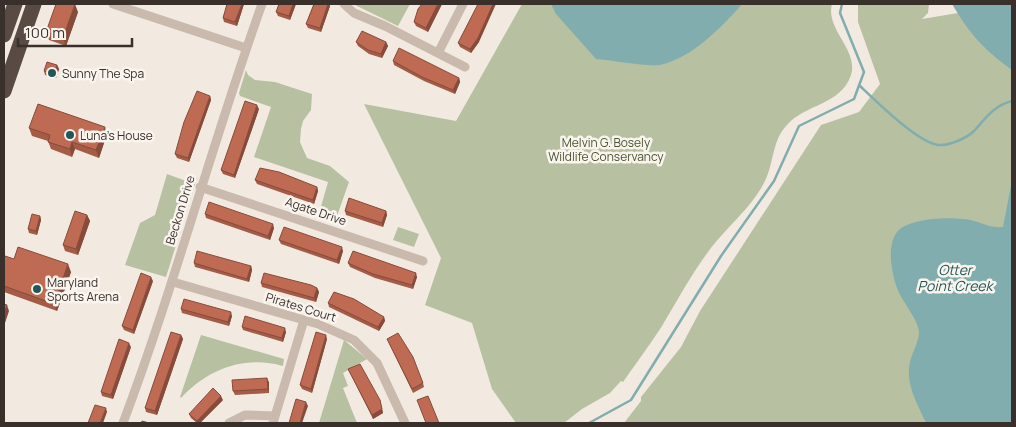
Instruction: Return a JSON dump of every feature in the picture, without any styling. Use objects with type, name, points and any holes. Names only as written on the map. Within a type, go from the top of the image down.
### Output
[{"type":"highway","points":[[4,35],[15,4]]},
{"type":"highway","points":[[4,91],[34,4]]},
{"type":"street","points":[[113,4],[246,48]]},
{"type":"street","name":"Beckon Drive","points":[[123,423],[173,282],[200,187],[262,4]]},
{"type":"street","points":[[344,4],[354,13],[464,67]]},
{"type":"street","points":[[438,53],[463,4]]},
{"type":"street","name":"Agate Drive","points":[[200,187],[424,261]]},
{"type":"street","name":"Pirates Court","points":[[173,282],[343,333],[365,349],[384,377],[405,423]]},
{"type":"street","points":[[229,423],[245,414],[274,420],[304,320]]},
{"type":"green space","points":[[353,4],[410,4],[398,26]]},
{"type":"green space","name":"Melvin G. Bosely Wildlife Conservancy","points":[[522,4],[832,4],[833,22],[847,48],[852,66],[851,75],[839,93],[795,118],[782,131],[768,174],[759,191],[746,209],[708,252],[657,333],[623,382],[621,381],[610,393],[582,409],[564,423],[516,423],[492,389],[472,323],[425,305],[441,258],[364,104],[456,121]]},
{"type":"green space","points":[[858,4],[929,4],[928,13],[922,19],[1012,4],[1012,423],[624,423],[641,401],[641,397],[681,347],[700,311],[821,125],[859,112],[880,84],[858,22]]},
{"type":"green space","points":[[246,70],[248,75],[255,80],[275,82],[312,94],[311,110],[303,121],[300,142],[307,158],[330,166],[349,182],[337,216],[320,210],[328,182],[254,157],[271,107],[240,96],[239,93]]},
{"type":"green space","points":[[167,174],[189,182],[192,175],[197,178],[166,277],[125,265],[140,223],[155,215]]},
{"type":"green space","points":[[398,227],[419,234],[414,247],[393,240]]},
{"type":"green space","points":[[201,335],[284,359],[283,366],[254,362],[227,367],[203,379],[181,398]]},
{"type":"green space","points":[[344,340],[367,359],[343,373],[348,386],[343,388],[357,423],[319,423]]},
{"type":"water","points":[[551,4],[742,4],[716,32],[695,49],[672,61],[654,65],[596,59],[556,14]]},
{"type":"water","points":[[952,4],[1012,4],[1012,70],[978,40]]},
{"type":"water","name":"Otter Point Creek","points":[[1012,180],[1012,423],[926,423],[910,386],[910,362],[919,333],[916,322],[899,293],[895,282],[891,260],[894,238],[903,227],[912,223],[933,219],[966,219],[991,226],[1003,227]]},
{"type":"building","points":[[56,4],[75,4],[63,38],[46,32]]},
{"type":"building","points":[[227,4],[242,4],[235,22],[223,18]]},
{"type":"building","points":[[279,4],[293,4],[289,16],[276,12]]},
{"type":"building","points":[[314,4],[328,4],[320,28],[306,24]]},
{"type":"building","points":[[422,4],[438,4],[426,28],[414,22],[418,9]]},
{"type":"building","points":[[478,4],[493,4],[478,38],[470,49],[458,43]]},
{"type":"building","points":[[362,31],[386,42],[381,54],[368,50],[356,42]]},
{"type":"building","points":[[399,48],[459,78],[453,90],[422,77],[393,61]]},
{"type":"building","points":[[47,62],[57,65],[54,75],[44,71]]},
{"type":"building","points":[[197,91],[210,96],[188,158],[175,154],[184,122]]},
{"type":"building","points":[[245,101],[257,105],[234,175],[221,170]]},
{"type":"building","name":"Luna's House","points":[[38,104],[105,127],[96,150],[72,142],[70,149],[48,142],[50,135],[29,128]]},
{"type":"building","points":[[260,168],[279,172],[317,187],[313,200],[255,180]]},
{"type":"building","points":[[349,198],[386,211],[382,223],[345,211]]},
{"type":"building","points":[[209,202],[273,224],[268,236],[205,214]]},
{"type":"building","points":[[75,211],[87,215],[76,249],[63,245]]},
{"type":"building","points":[[32,214],[40,216],[36,231],[28,229]]},
{"type":"building","points":[[284,227],[342,247],[337,260],[279,240]]},
{"type":"building","name":"Maryland Sports Arena","points":[[18,247],[68,264],[54,304],[4,286],[5,256],[14,259]]},
{"type":"building","points":[[197,251],[251,266],[247,279],[194,263]]},
{"type":"building","points":[[353,251],[416,273],[412,285],[373,274],[348,263]]},
{"type":"building","points":[[141,273],[151,277],[133,330],[122,326]]},
{"type":"building","points":[[264,273],[317,288],[314,298],[261,283]]},
{"type":"building","points":[[334,292],[354,299],[384,317],[378,327],[328,303]]},
{"type":"building","points":[[184,299],[231,312],[228,322],[181,309]]},
{"type":"building","points":[[245,316],[285,328],[282,338],[242,327]]},
{"type":"building","points":[[171,332],[181,335],[155,411],[145,408]]},
{"type":"building","points":[[316,332],[326,335],[311,389],[300,385]]},
{"type":"building","points":[[398,333],[413,357],[423,383],[412,389],[387,339]]},
{"type":"building","points":[[119,339],[129,343],[111,395],[101,392]]},
{"type":"building","points":[[360,364],[380,400],[382,409],[372,415],[348,369]]},
{"type":"building","points":[[267,378],[268,389],[233,391],[232,380]]},
{"type":"building","points":[[213,388],[221,396],[197,421],[189,414]]},
{"type":"building","points":[[428,396],[439,423],[426,423],[417,400]]},
{"type":"building","points":[[296,399],[306,402],[300,423],[289,423]]},
{"type":"building","points":[[95,405],[106,408],[100,423],[88,423]]},
{"type":"waterway","points":[[589,423],[631,400],[721,256],[774,181],[799,126],[854,99],[864,72],[840,13],[842,4]]},
{"type":"waterway","points":[[859,85],[908,129],[929,142],[938,145],[952,143],[967,136],[995,109],[1012,101]]},
{"type":"place","name":"Sunny The Spa","points":[[52,73]]},
{"type":"place","name":"Luna's House","points":[[70,135]]},
{"type":"place","name":"Maryland Sports Arena","points":[[37,289]]}]
